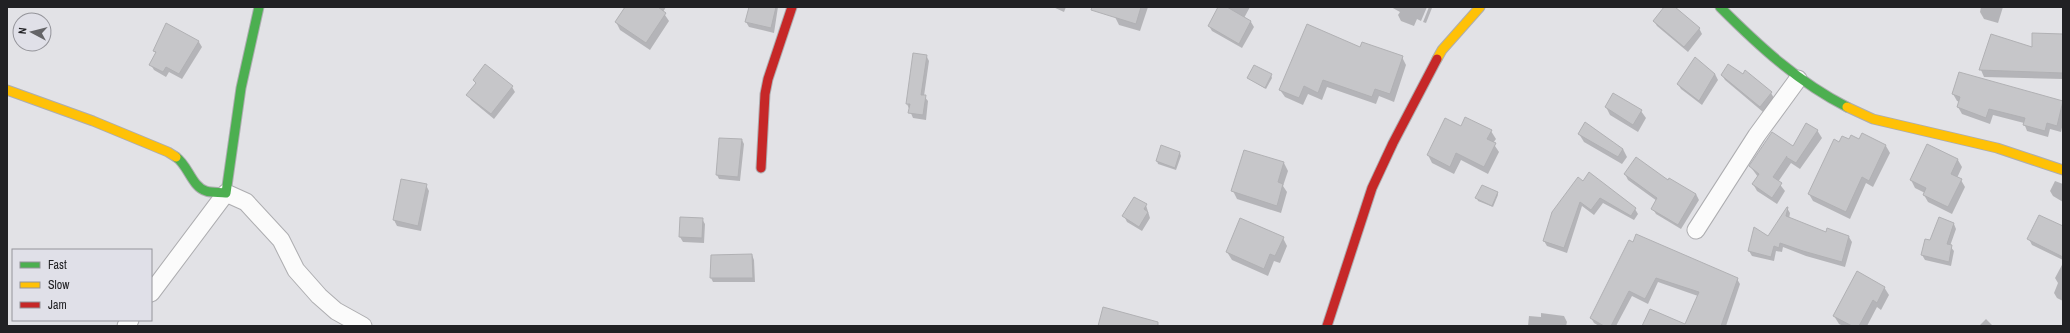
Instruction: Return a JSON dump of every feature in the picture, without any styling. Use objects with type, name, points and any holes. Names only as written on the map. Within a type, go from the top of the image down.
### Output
[{"type":"street","points":[[152,292],[226,193],[241,88],[259,7]]},
{"type":"street","points":[[761,168],[765,94],[792,7]]},
{"type":"street","points":[[1327,326],[1344,278],[1372,188],[1393,142],[1442,50],[1480,7]]},
{"type":"street","points":[[1720,7],[1776,63],[1829,99],[1873,119],[1996,148],[2063,170]]},
{"type":"street","points":[[1696,230],[1757,135],[1798,79]]},
{"type":"street","points":[[7,90],[93,121],[168,152],[182,161],[200,188],[206,191],[226,193],[246,202],[280,240],[296,270],[320,296],[336,311],[364,326]]},
{"type":"building","points":[[625,7],[658,7],[666,13],[646,43],[615,22]]},
{"type":"building","points":[[749,7],[776,7],[771,28],[745,22]]},
{"type":"building","points":[[1092,7],[1141,7],[1136,24],[1091,10]]},
{"type":"building","points":[[1218,7],[1227,7],[1251,21],[1239,44],[1208,26]]},
{"type":"building","points":[[1664,7],[1675,7],[1700,28],[1684,47],[1653,21]]},
{"type":"building","points":[[166,23],[199,41],[179,74],[166,67],[163,72],[149,65],[156,52],[153,51]]},
{"type":"building","points":[[1307,24],[1360,47],[1362,42],[1403,56],[1390,94],[1375,89],[1372,97],[1323,80],[1318,93],[1304,86],[1299,98],[1279,90]]},
{"type":"building","points":[[2032,33],[2063,34],[2063,73],[1979,70],[1991,34],[2032,47]]},
{"type":"building","points":[[913,53],[927,55],[921,95],[926,95],[923,115],[908,113],[910,104],[906,104]]},
{"type":"building","points":[[1695,57],[1715,74],[1699,101],[1677,84]]},
{"type":"building","points":[[485,64],[513,86],[491,114],[466,95],[476,83],[473,80]]},
{"type":"building","points":[[1728,64],[1743,74],[1745,70],[1772,92],[1760,107],[1721,75]]},
{"type":"building","points":[[1254,65],[1272,74],[1265,88],[1247,78]]},
{"type":"building","points":[[1959,72],[2063,101],[2057,126],[2047,123],[2045,131],[2023,125],[2025,118],[1989,109],[1986,118],[1957,107],[1960,97],[1952,94]]},
{"type":"building","points":[[1613,93],[1642,110],[1633,125],[1605,107]]},
{"type":"building","points":[[1465,117],[1492,130],[1487,139],[1496,143],[1484,167],[1456,153],[1450,167],[1427,155],[1445,118],[1461,126]]},
{"type":"building","points":[[1585,122],[1623,149],[1618,157],[1578,134]]},
{"type":"building","points":[[1806,123],[1818,130],[1796,163],[1786,157],[1773,177],[1782,183],[1772,198],[1752,184],[1759,174],[1749,166],[1772,132],[1793,146]]},
{"type":"building","points":[[1862,133],[1886,145],[1869,181],[1862,177],[1846,212],[1808,194],[1834,139],[1839,142],[1842,136],[1849,139],[1851,135],[1859,139]]},
{"type":"building","points":[[719,138],[742,139],[738,177],[716,175]]},
{"type":"building","points":[[1927,144],[1958,159],[1951,174],[1962,179],[1948,207],[1923,195],[1926,188],[1910,180]]},
{"type":"building","points":[[1161,145],[1180,152],[1175,168],[1156,161]]},
{"type":"building","points":[[1244,150],[1284,162],[1278,182],[1283,184],[1277,206],[1231,191]]},
{"type":"building","points":[[1636,157],[1668,180],[1669,178],[1696,194],[1678,225],[1651,209],[1657,198],[1624,174]]},
{"type":"building","points":[[1589,172],[1636,208],[1631,216],[1600,198],[1591,210],[1580,202],[1564,248],[1543,241],[1552,212],[1578,177],[1583,181]]},
{"type":"building","points":[[401,179],[427,184],[418,226],[393,220]]},
{"type":"building","points":[[1482,185],[1498,192],[1492,206],[1475,198]]},
{"type":"building","points":[[1134,197],[1147,204],[1144,209],[1148,212],[1139,227],[1122,216]]},
{"type":"building","points":[[1787,207],[1786,216],[1826,232],[1827,228],[1849,236],[1842,262],[1780,243],[1779,248],[1774,246],[1771,257],[1748,251],[1754,227],[1768,236]]},
{"type":"building","points":[[2039,215],[2063,226],[2063,257],[2027,239]]},
{"type":"building","points":[[680,217],[703,218],[702,238],[679,237]]},
{"type":"building","points":[[1939,217],[1954,223],[1947,244],[1952,245],[1949,262],[1921,255],[1925,239],[1930,240]]},
{"type":"building","points":[[1240,218],[1284,237],[1275,256],[1270,254],[1264,269],[1226,252]]},
{"type":"building","points":[[1636,234],[1738,278],[1721,326],[1642,326],[1650,309],[1685,324],[1699,292],[1656,278],[1645,299],[1629,291],[1611,326],[1604,326],[1590,318],[1629,240],[1633,242]]},
{"type":"building","points":[[752,254],[753,278],[710,278],[711,255]]},
{"type":"building","points":[[1857,271],[1885,287],[1877,303],[1873,300],[1859,326],[1852,326],[1833,316]]},
{"type":"building","points":[[1103,307],[1158,322],[1158,326],[1098,326]]},
{"type":"traffic: fast","points":[[176,157],[184,165],[201,189],[208,192],[226,193],[241,88],[259,7]]},
{"type":"traffic: fast","points":[[1720,7],[1749,36],[1796,75],[1847,107]]},
{"type":"traffic: slow","points":[[1437,59],[1442,50],[1480,7]]},
{"type":"traffic: slow","points":[[7,90],[93,121],[168,152],[176,157]]},
{"type":"traffic: slow","points":[[1847,107],[1873,119],[1997,148],[2063,170]]},
{"type":"traffic: jam","points":[[761,168],[765,94],[768,79],[792,7]]},
{"type":"traffic: jam","points":[[1327,326],[1372,188],[1393,143],[1437,59]]}]
